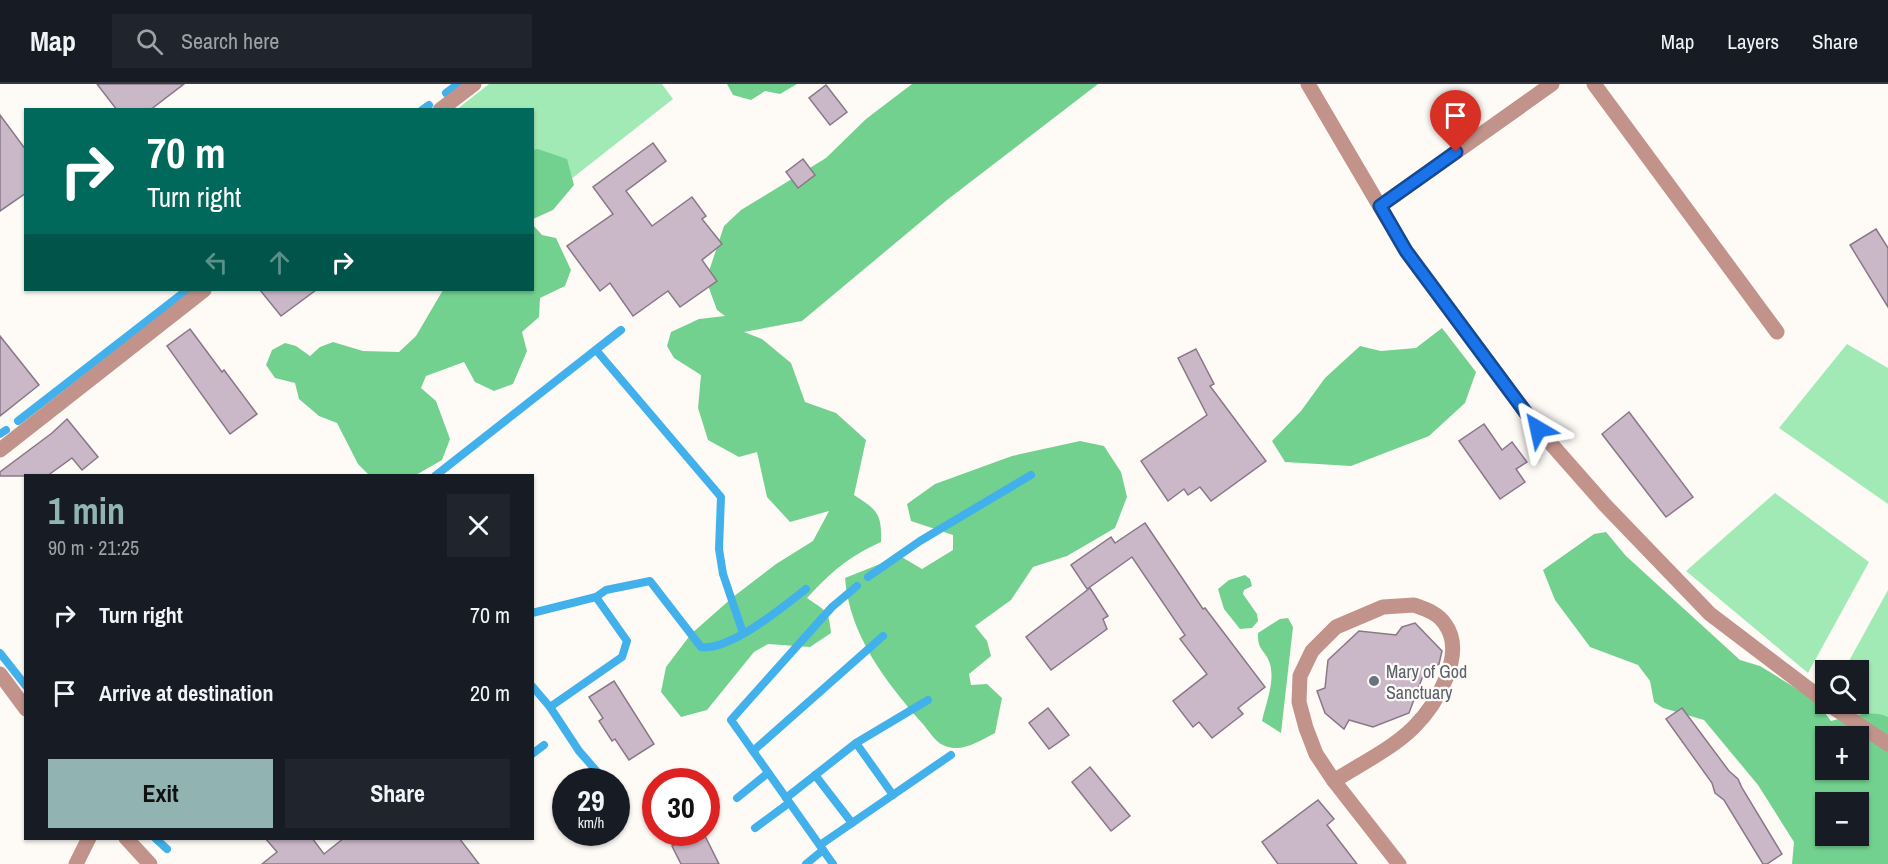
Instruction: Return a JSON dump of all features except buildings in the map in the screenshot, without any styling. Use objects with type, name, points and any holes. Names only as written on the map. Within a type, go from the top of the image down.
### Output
[{"type":"street","points":[[443,108],[474,84]]},
{"type":"street","points":[[1310,84],[1406,251],[1538,429],[1605,505],[1710,614],[1815,694]]},
{"type":"street","points":[[1380,206],[1552,84]]},
{"type":"street","points":[[1594,84],[1777,332]]},
{"type":"street","points":[[0,450],[203,291]]},
{"type":"street","points":[[1334,781],[1413,728],[1439,696],[1452,657],[1452,642],[1446,624],[1431,611],[1414,605],[1383,607],[1336,627],[1311,651],[1300,676],[1299,702],[1316,754],[1334,781],[1399,864]]},
{"type":"street","points":[[0,675],[24,705]]},
{"type":"street","points":[[1843,714],[1888,744]]},
{"type":"street","points":[[76,864],[88,840]]},
{"type":"street","points":[[128,840],[150,864]]},
{"type":"green space","points":[[489,84],[662,84],[673,99],[534,208],[534,108],[459,108]]},
{"type":"green space","points":[[727,84],[797,84],[780,94],[765,91],[751,100],[733,95]]},
{"type":"green space","points":[[912,84],[1098,84],[947,200],[802,321],[744,332],[762,339],[791,363],[805,402],[836,413],[866,440],[854,495],[873,509],[879,518],[881,542],[859,553],[841,566],[807,598],[825,611],[831,633],[810,647],[768,644],[754,652],[707,710],[681,717],[661,692],[666,667],[691,634],[733,597],[776,564],[813,541],[829,511],[790,522],[767,497],[757,452],[739,457],[708,440],[698,408],[701,375],[674,358],[667,346],[671,332],[699,319],[725,316],[717,310],[706,280],[724,226],[741,210],[826,158],[866,119]]},
{"type":"green space","points":[[538,149],[567,159],[574,185],[553,210],[534,219],[534,150]]},
{"type":"green space","points":[[534,226],[542,235],[556,238],[571,270],[565,286],[540,298],[539,317],[522,332],[527,351],[513,384],[494,391],[475,382],[464,362],[426,376],[421,388],[436,401],[450,439],[442,460],[418,474],[368,474],[358,464],[337,423],[319,416],[299,399],[295,383],[275,378],[266,365],[272,350],[285,343],[296,346],[310,356],[320,347],[333,342],[363,351],[399,352],[416,336],[442,291],[534,291]]},
{"type":"green space","points":[[1442,328],[1476,372],[1465,403],[1429,436],[1351,466],[1285,462],[1272,441],[1301,411],[1325,378],[1360,346],[1381,351],[1416,348]]},
{"type":"green space","points":[[1847,344],[1888,368],[1888,504],[1779,428]]},
{"type":"green space","points":[[1080,441],[1104,446],[1121,472],[1127,497],[1115,528],[1067,556],[1033,567],[1011,600],[975,626],[987,641],[991,656],[969,674],[971,685],[987,684],[1002,698],[995,733],[963,747],[943,745],[934,738],[894,690],[871,656],[854,618],[845,578],[900,556],[922,569],[953,550],[953,535],[911,521],[907,504],[935,484],[1012,456]]},
{"type":"green space","points":[[1775,493],[1869,562],[1808,673],[1686,571]]},
{"type":"green space","points":[[1606,532],[1626,556],[1740,660],[1760,666],[1815,700],[1815,714],[1826,714],[1831,721],[1867,714],[1888,717],[1888,864],[1792,864],[1794,842],[1758,785],[1704,720],[1663,708],[1654,702],[1650,681],[1638,665],[1590,647],[1555,600],[1543,570],[1594,534]]},
{"type":"green space","points":[[1245,575],[1250,579],[1252,586],[1244,590],[1243,594],[1257,614],[1258,621],[1252,628],[1240,629],[1224,609],[1218,589],[1229,580]]},
{"type":"green space","points":[[1888,590],[1888,729],[1867,714],[1869,714],[1869,660],[1850,660]]},
{"type":"green space","points":[[1288,618],[1293,627],[1281,733],[1262,721],[1271,671],[1268,659],[1260,647],[1258,633],[1280,619]]},
{"type":"waterway","points":[[446,93],[458,84]]},
{"type":"waterway","points":[[425,108],[429,105]]},
{"type":"waterway","points":[[18,421],[186,291]]},
{"type":"waterway","points":[[438,474],[621,330]]},
{"type":"waterway","points":[[596,350],[721,497],[719,549],[723,574],[743,633]]},
{"type":"waterway","points":[[0,434],[6,430]]},
{"type":"waterway","points":[[868,577],[920,541],[1031,475]]},
{"type":"waterway","points":[[550,707],[622,657],[627,641],[596,597],[606,590],[650,581],[701,647],[713,646],[741,635],[806,589]]},
{"type":"waterway","points":[[833,864],[731,720],[832,607],[857,586]]},
{"type":"waterway","points":[[534,612],[596,597]]},
{"type":"waterway","points":[[753,751],[883,636]]},
{"type":"waterway","points":[[0,653],[24,683]]},
{"type":"waterway","points":[[534,688],[594,768]]},
{"type":"waterway","points":[[786,798],[856,743],[928,700]]},
{"type":"waterway","points":[[856,743],[893,795]]},
{"type":"waterway","points":[[534,752],[544,745]]},
{"type":"waterway","points":[[820,845],[951,755]]},
{"type":"waterway","points":[[737,798],[768,773]]},
{"type":"waterway","points":[[815,775],[852,823]]},
{"type":"waterway","points":[[755,828],[789,803]]},
{"type":"waterway","points":[[157,840],[167,849]]},
{"type":"waterway","points":[[806,864],[823,850]]},
{"type":"place","name":"Mary of God Sanctuary","points":[[1374,681]]},
{"type":"route","points":[[1456,152],[1380,206],[1406,251],[1538,429]]}]
